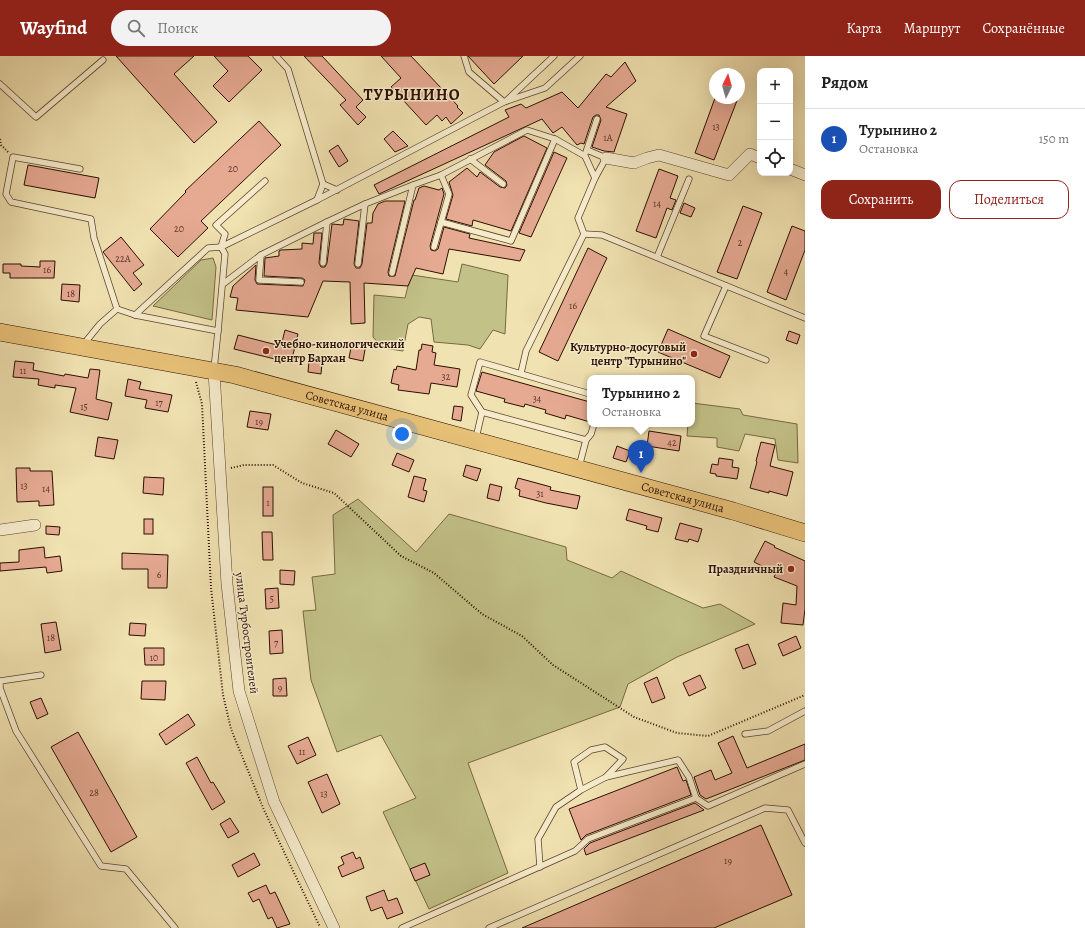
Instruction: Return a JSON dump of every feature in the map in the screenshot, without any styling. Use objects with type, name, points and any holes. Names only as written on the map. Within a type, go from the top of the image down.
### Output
[{"type":"main road","name":"Советская улица","points":[[0,332],[80,348],[235,375],[733,511],[805,533]]},
{"type":"street","points":[[606,158],[634,163],[659,155],[729,174],[750,154],[757,157]]},
{"type":"street","points":[[793,170],[805,175]]},
{"type":"street","name":"улица Турбостроителей","points":[[214,372],[227,584],[239,691],[274,802],[334,928]]},
{"type":"street","points":[[0,530],[35,525]]},
{"type":"lane","points":[[276,56],[288,69],[323,184],[317,200]]},
{"type":"lane","points":[[464,56],[469,72],[504,102]]},
{"type":"lane","points":[[504,102],[554,56]]},
{"type":"lane","points":[[135,315],[208,248],[221,247],[317,200],[504,102],[545,88],[580,56]]},
{"type":"lane","points":[[0,84],[36,117],[103,60]]},
{"type":"lane","points":[[585,156],[597,119]]},
{"type":"lane","points":[[223,284],[261,255],[365,204],[441,175],[527,130],[555,139],[585,156],[595,178]]},
{"type":"lane","points":[[441,222],[510,241],[555,139]]},
{"type":"lane","points":[[521,373],[526,350],[584,234],[578,218],[595,178],[606,158],[587,150]]},
{"type":"lane","points":[[80,169],[13,157],[6,194],[11,202],[91,218],[94,238],[117,309]]},
{"type":"lane","points":[[470,159],[503,184]]},
{"type":"lane","points":[[434,248],[449,194],[441,175]]},
{"type":"lane","points":[[657,257],[689,179]]},
{"type":"lane","points":[[214,372],[225,254],[221,247],[225,234],[216,225],[265,181]]},
{"type":"lane","points":[[323,184],[337,190]]},
{"type":"lane","points":[[392,273],[413,185]]},
{"type":"lane","points":[[358,264],[365,204]]},
{"type":"lane","points":[[323,263],[327,222]]},
{"type":"lane","points":[[584,234],[602,235],[805,318]]},
{"type":"lane","points":[[261,255],[259,280],[301,282]]},
{"type":"lane","points":[[726,286],[704,336],[766,360]]},
{"type":"lane","points":[[117,309],[135,315],[218,332]]},
{"type":"lane","points":[[80,348],[100,324],[117,309]]},
{"type":"lane","points":[[586,440],[482,412],[471,395],[480,362],[587,393]]},
{"type":"lane","points":[[475,441],[482,412]]},
{"type":"lane","points":[[579,469],[586,440],[591,434],[593,427]]},
{"type":"lane","points":[[41,675],[0,681],[0,687],[16,731],[101,866],[126,869],[175,928]]},
{"type":"lane","points":[[745,734],[768,731],[805,711]]},
{"type":"lane","points":[[581,790],[574,762],[591,750],[605,747],[623,759],[606,777]]},
{"type":"lane","points":[[540,867],[538,839],[556,807],[581,790],[606,777],[678,760],[689,777],[696,798],[708,806],[805,764]]},
{"type":"lane","points":[[402,928],[575,851],[588,839],[696,798]]},
{"type":"lane","points":[[490,928],[765,808],[788,810],[805,843]]},
{"type":"path","points":[[0,139],[2,145],[13,157]]},
{"type":"path","points":[[220,470],[244,465],[273,465],[302,483],[334,493],[401,556],[434,573],[482,614],[522,636],[553,665],[634,717],[677,733],[708,736],[805,694]]},
{"type":"shaded area","points":[[213,258],[216,267],[212,320],[153,306],[201,260]]},
{"type":"shaded area","points":[[462,264],[508,275],[505,334],[493,330],[480,349],[468,345],[434,342],[431,319],[419,317],[408,324],[403,351],[383,348],[373,337],[374,295],[405,298],[412,275],[458,282]]},
{"type":"shaded area","points":[[695,403],[740,409],[743,415],[797,424],[798,463],[778,460],[775,439],[745,434],[739,451],[717,447],[717,438],[687,436],[688,427],[695,427]]},
{"type":"shaded area","points":[[358,499],[416,552],[449,514],[566,547],[567,560],[612,578],[621,571],[703,608],[720,604],[755,624],[677,657],[628,684],[620,707],[468,763],[508,873],[429,909],[383,812],[416,798],[381,735],[337,752],[311,680],[303,611],[316,610],[312,577],[335,574],[333,515]]},
{"type":"building","points":[[116,56],[194,56],[174,74],[217,122],[194,143]]},
{"type":"building","points":[[214,56],[248,56],[262,70],[229,102],[213,86],[228,71]]},
{"type":"building","points":[[304,56],[322,56],[363,100],[356,107],[366,117],[358,125],[340,105],[346,100]]},
{"type":"building","points":[[381,56],[411,56],[463,113],[451,124],[446,117],[442,121],[437,115],[426,125],[391,87],[401,78]]},
{"type":"building","points":[[468,56],[523,56],[494,84]]},
{"type":"building","points":[[625,62],[636,81],[606,107],[627,114],[614,152],[604,151],[592,147],[601,120],[599,115],[593,117],[584,144],[581,143],[577,145],[562,127],[553,133],[542,119],[379,194],[374,185],[509,117],[505,110],[521,104],[526,108],[562,92],[578,108],[606,74],[611,77]]},
{"type":"building","points":[[713,104],[736,104],[714,160],[695,153]]},
{"type":"building","points":[[259,121],[281,145],[201,221],[208,228],[178,257],[150,229],[186,192],[185,191]]},
{"type":"building","points":[[393,131],[408,146],[395,152],[384,139]]},
{"type":"building","points":[[524,136],[547,148],[511,231],[473,220],[472,226],[446,219],[453,195],[449,182],[467,168],[477,177],[480,172],[500,187],[505,188],[507,185],[506,181],[485,165],[494,152]]},
{"type":"building","points":[[338,145],[348,161],[339,167],[329,151]]},
{"type":"building","points":[[554,152],[567,158],[531,237],[519,233]]},
{"type":"building","points":[[28,165],[99,178],[95,198],[24,185]]},
{"type":"building","points":[[659,169],[678,176],[670,198],[676,200],[672,210],[667,208],[656,238],[636,231]]},
{"type":"building","points":[[424,186],[439,190],[442,188],[444,194],[430,246],[431,250],[435,251],[438,249],[444,227],[470,234],[469,238],[525,250],[520,261],[449,249],[443,274],[416,268],[408,286],[364,283],[365,323],[351,324],[350,282],[323,281],[308,317],[236,310],[238,298],[230,297],[233,286],[256,265],[255,280],[257,284],[303,286],[305,280],[302,278],[264,276],[265,258],[279,256],[279,251],[281,250],[302,249],[302,243],[313,244],[314,233],[322,233],[319,263],[321,267],[325,267],[327,263],[332,224],[343,225],[344,219],[359,221],[354,264],[356,268],[360,268],[362,264],[367,223],[372,223],[373,213],[378,204],[385,201],[405,201],[388,272],[389,276],[395,276],[414,200],[419,188]]},
{"type":"building","points":[[684,203],[695,208],[691,217],[680,213]]},
{"type":"building","points":[[743,206],[762,213],[737,279],[717,272]]},
{"type":"building","points":[[792,226],[805,231],[805,250],[786,300],[767,292]]},
{"type":"building","points":[[121,237],[144,265],[133,273],[142,284],[134,291],[103,252]]},
{"type":"building","points":[[588,248],[607,258],[558,361],[539,352]]},
{"type":"building","points":[[40,261],[55,261],[54,278],[10,278],[10,273],[3,273],[3,264],[21,264],[21,266],[40,267]]},
{"type":"building","points":[[62,284],[80,285],[79,302],[61,300]]},
{"type":"building","name":"Культурно-досуговый центр \"Турынино\"","points":[[668,329],[730,356],[720,378],[658,352]]},
{"type":"building","points":[[285,330],[298,334],[291,363],[234,349],[238,335],[281,346]]},
{"type":"building","points":[[789,331],[800,335],[797,344],[786,340]]},
{"type":"building","points":[[352,342],[366,344],[363,361],[349,358]]},
{"type":"building","points":[[422,344],[433,346],[432,352],[436,353],[434,365],[460,369],[457,387],[431,383],[429,394],[398,390],[399,385],[391,383],[394,369],[396,370],[397,366],[416,370],[419,350],[421,350]]},
{"type":"building","points":[[15,361],[34,363],[33,370],[64,376],[65,374],[88,378],[90,369],[100,370],[96,399],[112,403],[108,420],[70,412],[76,388],[55,385],[55,388],[38,385],[39,379],[13,377]]},
{"type":"building","points":[[309,361],[322,363],[321,374],[308,372]]},
{"type":"building","points":[[482,372],[587,401],[587,421],[566,415],[565,419],[545,413],[546,410],[525,404],[524,407],[504,402],[505,399],[476,391]]},
{"type":"building","points":[[128,379],[141,382],[139,389],[172,395],[168,412],[145,408],[147,400],[125,396]]},
{"type":"building","points":[[454,406],[463,407],[461,421],[452,419]]},
{"type":"building","points":[[250,411],[271,414],[268,430],[247,427]]},
{"type":"building","points":[[336,430],[359,444],[351,457],[328,444]]},
{"type":"building","points":[[649,431],[681,436],[679,451],[647,446]]},
{"type":"building","points":[[98,437],[118,440],[114,459],[95,456]]},
{"type":"building","points":[[761,442],[775,445],[770,466],[793,472],[787,496],[750,488]]},
{"type":"building","points":[[617,446],[630,451],[626,462],[613,458]]},
{"type":"building","points":[[397,453],[414,460],[409,472],[392,465]]},
{"type":"building","points":[[719,458],[733,460],[732,467],[739,468],[737,479],[716,476],[716,474],[710,473],[712,464],[718,465]]},
{"type":"building","points":[[466,465],[481,469],[477,481],[463,476]]},
{"type":"building","points":[[16,468],[30,468],[30,471],[52,471],[54,505],[39,506],[39,501],[17,502]]},
{"type":"building","points":[[414,476],[426,479],[423,490],[427,491],[424,502],[408,497]]},
{"type":"building","points":[[144,477],[164,478],[163,495],[143,493]]},
{"type":"building","points":[[518,478],[551,487],[550,490],[580,496],[577,509],[519,496],[520,490],[515,488]]},
{"type":"building","points":[[490,484],[502,487],[499,501],[487,498]]},
{"type":"building","points":[[263,487],[273,487],[273,516],[263,516]]},
{"type":"building","points":[[629,509],[662,518],[658,532],[646,529],[647,526],[626,520]]},
{"type":"building","points":[[144,519],[153,519],[153,534],[144,534]]},
{"type":"building","points":[[680,523],[702,529],[698,542],[689,539],[688,542],[675,539]]},
{"type":"building","points":[[46,526],[60,527],[59,535],[46,534]]},
{"type":"building","points":[[262,532],[272,532],[273,560],[263,560]]},
{"type":"building","points":[[765,541],[775,546],[774,547],[805,561],[805,609],[803,625],[781,623],[783,603],[796,605],[797,586],[774,577],[776,573],[754,562]]},
{"type":"building","points":[[44,547],[45,558],[60,556],[62,571],[47,573],[46,567],[0,571],[0,563],[19,562],[19,550]]},
{"type":"building","points":[[122,553],[168,555],[167,588],[148,588],[148,569],[122,569]]},
{"type":"building","points":[[280,570],[295,571],[294,585],[280,584]]},
{"type":"building","points":[[278,588],[279,608],[266,609],[265,589]]},
{"type":"building","points":[[56,622],[61,650],[45,653],[41,624]]},
{"type":"building","points":[[130,623],[146,624],[145,636],[129,635]]},
{"type":"building","points":[[282,630],[283,653],[270,654],[269,631]]},
{"type":"building","points":[[796,636],[801,648],[783,656],[778,644]]},
{"type":"building","points":[[748,644],[756,664],[743,669],[735,649]]},
{"type":"building","points":[[144,648],[164,648],[164,665],[145,665]]},
{"type":"building","points":[[700,675],[706,688],[689,696],[683,683]]},
{"type":"building","points":[[657,677],[665,698],[652,703],[644,683]]},
{"type":"building","points":[[286,678],[287,696],[273,696],[273,679]]},
{"type":"building","points":[[142,681],[166,681],[165,700],[141,699]]},
{"type":"building","points":[[41,698],[48,714],[37,719],[30,702]]},
{"type":"building","points":[[188,714],[195,725],[166,745],[159,734]]},
{"type":"building","points":[[78,732],[137,837],[111,852],[51,747]]},
{"type":"building","points":[[733,736],[747,768],[805,744],[805,760],[706,799],[700,795],[694,777],[711,770],[715,780],[732,773],[718,743]]},
{"type":"building","points":[[308,737],[316,755],[297,764],[288,746]]},
{"type":"building","points":[[197,757],[211,783],[213,782],[225,802],[212,810],[186,763]]},
{"type":"building","points":[[677,767],[683,781],[686,780],[691,795],[586,835],[581,840],[569,809]]},
{"type":"building","points":[[327,774],[340,804],[322,813],[308,782]]},
{"type":"building","points":[[695,803],[704,810],[586,855],[584,849],[590,843]]},
{"type":"building","points":[[230,818],[239,832],[228,838],[220,824]]},
{"type":"building","points":[[761,825],[792,895],[714,928],[522,928]]},
{"type":"building","points":[[353,852],[356,859],[360,857],[364,868],[342,877],[338,867],[344,864],[341,857]]},
{"type":"building","points":[[254,853],[260,865],[238,877],[232,865]]},
{"type":"building","points":[[425,863],[430,875],[415,881],[410,869]]},
{"type":"building","points":[[266,885],[270,894],[275,892],[290,924],[277,928],[272,917],[268,919],[259,899],[253,902],[248,893]]},
{"type":"building","points":[[384,890],[388,901],[397,898],[403,913],[387,919],[382,907],[371,911],[366,897]]},
{"type":"place","name":"Учебно-кинологический центр Бархан","points":[[266,351]]},
{"type":"place","name":"Культурно-досуговый центр \"Турынино\"","points":[[694,354]]},
{"type":"place","name":"Турынино 2","points":[[641,473]]},
{"type":"place","name":"Праздничный","points":[[791,569]]},
{"type":"district","name":"ТУРЫНИНО","points":[[412,94]]}]
